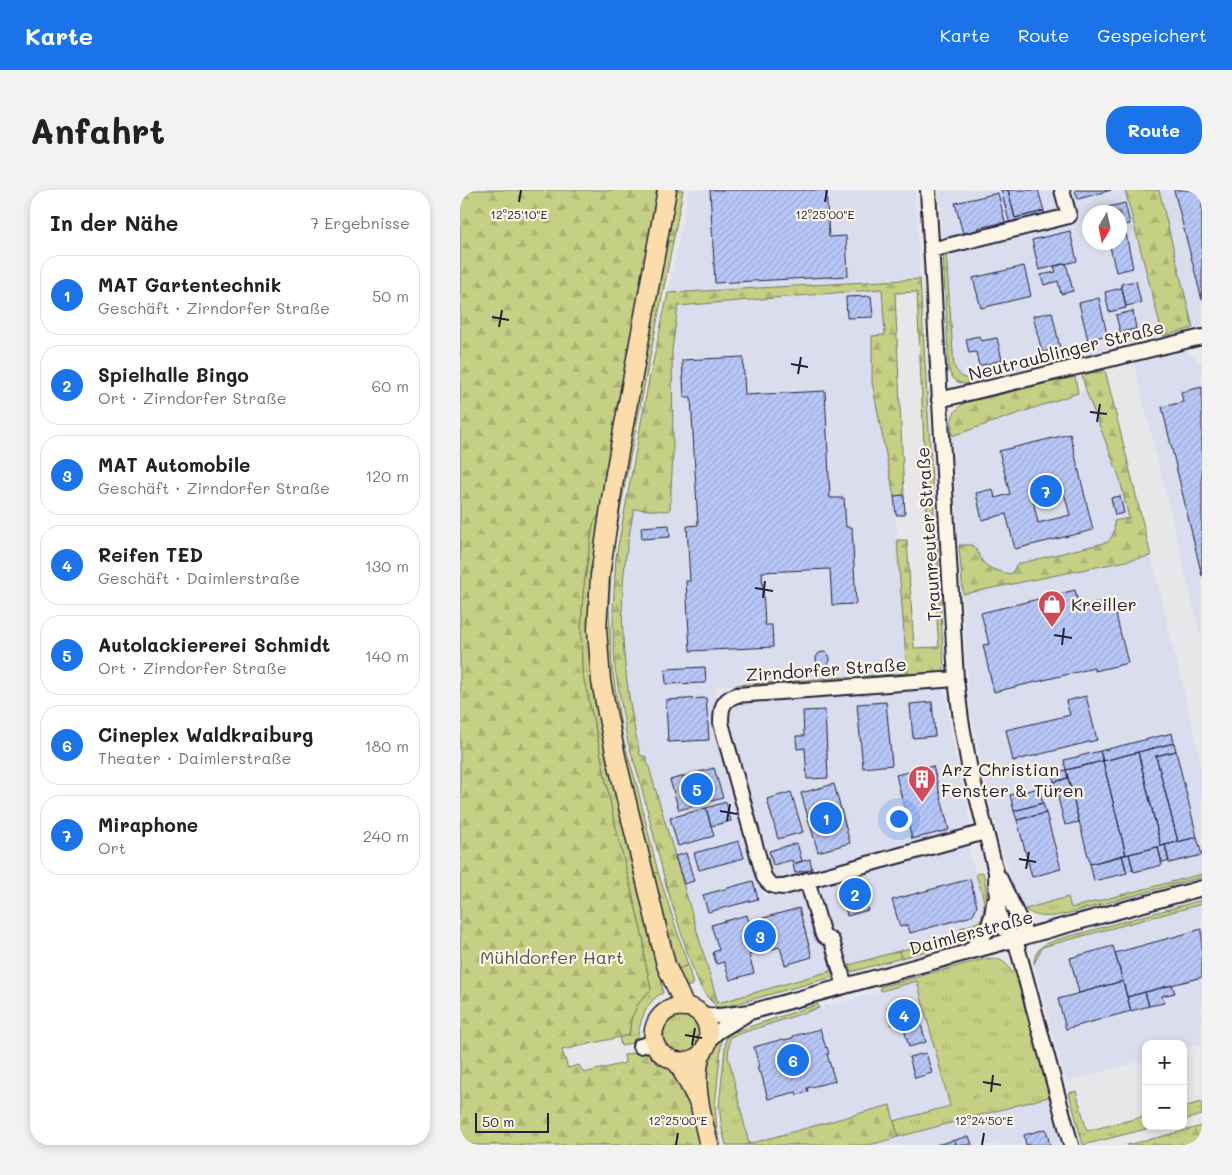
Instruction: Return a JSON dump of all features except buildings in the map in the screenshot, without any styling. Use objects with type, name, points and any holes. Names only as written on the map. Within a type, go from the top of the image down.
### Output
[{"type":"main road","points":[[667,190],[614,479],[600,576],[597,629],[606,713],[666,965],[686,1007]]},
{"type":"main road","points":[[666,965],[667,1011]]},
{"type":"main road","points":[[698,1101],[699,1061],[705,1047],[709,1030],[702,1015],[686,1007],[676,1007],[667,1011],[659,1018],[655,1027],[654,1037],[648,1044],[665,1057],[676,1061],[689,1061],[705,1047]]},
{"type":"main road","points":[[676,1061],[680,1065],[698,1101],[709,1145]]},
{"type":"street","name":"Traunreuter Straße","points":[[928,190],[956,679],[961,720],[969,765],[985,832],[996,872],[1022,925],[1020,938],[1005,929],[1002,923],[996,886]]},
{"type":"street","points":[[931,250],[1069,216],[1062,190]]},
{"type":"street","name":"Neutraublinger Straße","points":[[939,400],[1202,337]]},
{"type":"street","name":"Zirndorfer Straße","points":[[956,679],[737,695],[730,697],[722,707],[721,723],[764,877],[768,884],[775,887],[784,887],[985,832]]},
{"type":"street","name":"Traunreuter Straße","points":[[967,953],[979,942],[990,923],[994,908],[996,872]]},
{"type":"street","points":[[807,880],[823,936],[832,941],[844,986]]},
{"type":"street","name":"Daimlerstraße","points":[[702,1015],[720,1016],[750,1012],[1202,888]]},
{"type":"street","points":[[1020,938],[1071,1145]]},
{"type":"street","name":"Daimlerstraße","points":[[705,1047],[717,1032],[750,1012]]},
{"type":"shaded area","points":[[689,190],[915,190],[920,279],[668,293]]},
{"type":"shaded area","points":[[939,190],[1125,190],[1163,336],[1010,373],[1008,369],[967,379],[961,376],[954,367],[952,358],[946,252],[943,253]]},
{"type":"shaded area","points":[[1159,190],[1202,190],[1202,326],[1193,328]]},
{"type":"shaded area","points":[[882,289],[885,336],[872,382],[894,496],[907,673],[716,686],[716,721],[764,897],[967,842],[985,907],[984,912],[978,921],[961,928],[962,934],[718,1003],[646,757],[640,755],[630,709],[623,632],[623,588],[627,545],[634,509],[667,511],[672,350],[678,306]]},
{"type":"shaded area","points":[[1187,351],[1202,363],[1202,642],[1134,363]]},
{"type":"shaded area","points":[[1086,391],[1119,476],[1130,518],[1114,521],[1115,530],[1108,542],[1017,564],[1011,574],[994,570],[981,560],[977,549],[972,545],[959,545],[952,436]]},
{"type":"shaded area","points":[[1151,556],[1202,766],[1202,874],[1071,908],[1068,897],[1025,909],[1020,903],[1010,876],[998,835],[980,758],[969,701],[963,594]]},
{"type":"shaded area","points":[[936,687],[943,690],[946,696],[953,745],[971,824],[963,833],[783,881],[776,881],[769,875],[727,723],[729,705],[733,702]]},
{"type":"shaded area","points":[[1202,904],[1202,1044],[1187,1048],[1187,1040],[1142,1040],[1142,1061],[1066,1082],[1034,964],[1042,947]]},
{"type":"shaded area","points":[[917,981],[950,1106],[894,1121],[890,1105],[749,1144],[728,1056],[730,1037],[819,1008]]},
{"type":"shaded area","points":[[1052,1096],[1065,1145],[870,1145]]},
{"type":"green space","name":"Mühldorfer Hart","points":[[460,190],[660,190],[604,506],[593,524],[583,592],[581,630],[582,672],[613,816],[644,942],[644,956],[651,989],[638,1004],[631,1019],[629,1035],[562,1050],[568,1068],[579,1065],[584,1073],[625,1063],[624,1055],[645,1050],[651,1053],[661,1064],[673,1070],[689,1098],[701,1145],[460,1145]]},
{"type":"green space","points":[[673,190],[683,190],[673,242],[664,240]]},
{"type":"green space","points":[[1125,190],[1159,190],[1193,328],[1163,336]]},
{"type":"green space","points":[[664,240],[673,242],[612,557],[609,609],[612,667],[623,739],[636,782],[658,872],[650,875],[622,760],[604,647],[606,576]]},
{"type":"green space","points":[[946,252],[954,367],[961,376],[967,379],[968,384],[956,381],[949,371],[943,253]]},
{"type":"green space","points":[[920,279],[934,513],[927,513],[917,292],[895,293],[904,495],[894,496],[872,382],[872,336],[885,335],[882,289],[678,306],[672,350],[673,453],[670,509],[667,511],[634,509],[624,578],[622,609],[624,651],[632,714],[640,755],[646,757],[718,1003],[708,998],[700,986],[691,964],[666,885],[640,781],[627,739],[615,668],[613,609],[616,557],[648,385],[668,293]]},
{"type":"green space","points":[[1105,370],[1151,556],[963,594],[959,545],[972,545],[983,562],[990,568],[1011,574],[1017,564],[1108,542],[1114,532],[1114,521],[1129,518],[1119,476],[1086,391],[1082,375]]},
{"type":"green space","points":[[1075,377],[1078,393],[952,436],[954,413],[966,402]]},
{"type":"green space","points":[[604,506],[592,600],[663,993],[652,1001],[644,1013],[637,1041],[621,1046],[619,1037],[629,1035],[631,1019],[638,1004],[651,989],[644,956],[644,942],[613,816],[582,672],[581,630],[583,592],[593,524]]},
{"type":"green space","points":[[931,538],[937,538],[944,670],[939,674],[864,681],[864,676],[907,673],[897,540],[907,540],[914,648],[939,647]]},
{"type":"green space","points":[[847,677],[847,682],[736,689],[736,685]]},
{"type":"green space","points":[[658,872],[688,965],[675,970],[650,875]]},
{"type":"green space","points":[[983,872],[987,895],[984,919],[976,933],[964,941],[960,928],[976,923],[981,919],[983,913],[984,900],[976,874]]},
{"type":"green space","points":[[1202,874],[1202,877],[1066,914],[1039,916],[1025,909],[1068,897],[1071,908]]},
{"type":"green space","points":[[1202,900],[1202,904],[1042,947],[1034,964],[1036,954],[1040,948],[1047,944],[1056,940]]},
{"type":"green space","points":[[962,934],[964,941],[901,958],[899,951]]},
{"type":"green space","points":[[899,951],[901,958],[851,972],[849,965]]},
{"type":"green space","points":[[993,958],[1005,963],[1012,973],[1015,972],[1052,1096],[898,1137],[894,1121],[950,1106],[917,981],[881,991],[880,987]]},
{"type":"green space","points":[[688,965],[693,985],[682,988],[675,970]]},
{"type":"green space","points":[[834,970],[836,976],[721,1008],[717,1007],[708,998],[718,1003]]},
{"type":"green space","points":[[818,1004],[819,1008],[730,1037],[728,1056],[749,1144],[726,1145],[719,1106],[728,1034]]},
{"type":"green space","points":[[674,1015],[694,1017],[703,1034],[700,1044],[688,1053],[674,1052],[663,1041],[663,1027]]},
{"type":"green space","points":[[722,1036],[715,1106],[717,1130],[721,1145],[716,1145],[702,1071],[715,1042]]},
{"type":"green space","points":[[1076,1091],[1087,1131],[1142,1117],[1142,1130],[1083,1145],[1069,1093]]},
{"type":"green space","points":[[1202,1102],[1202,1115],[1187,1119],[1187,1106]]},
{"type":"green space","points":[[890,1105],[898,1137],[870,1145],[745,1145]]},
{"type":"green space","points":[[1202,1126],[1202,1145],[1128,1145]]},
{"type":"place","name":"Miraphone","points":[[1046,491]]},
{"type":"place","name":"Kreiller","points":[[1052,628]]},
{"type":"place","name":"Autolackiererei Schmidt","points":[[697,789]]},
{"type":"place","name":"Arz Christian Fenster & Türen","points":[[922,803]]},
{"type":"place","name":"MAT Gartentechnik","points":[[826,818]]},
{"type":"place","name":"Spielhalle Bingo","points":[[855,894]]},
{"type":"place","name":"MAT Automobile","points":[[760,936]]},
{"type":"place","name":"Reifen TED","points":[[904,1015]]},
{"type":"place","name":"Cineplex Waldkraiburg","points":[[793,1060]]}]
